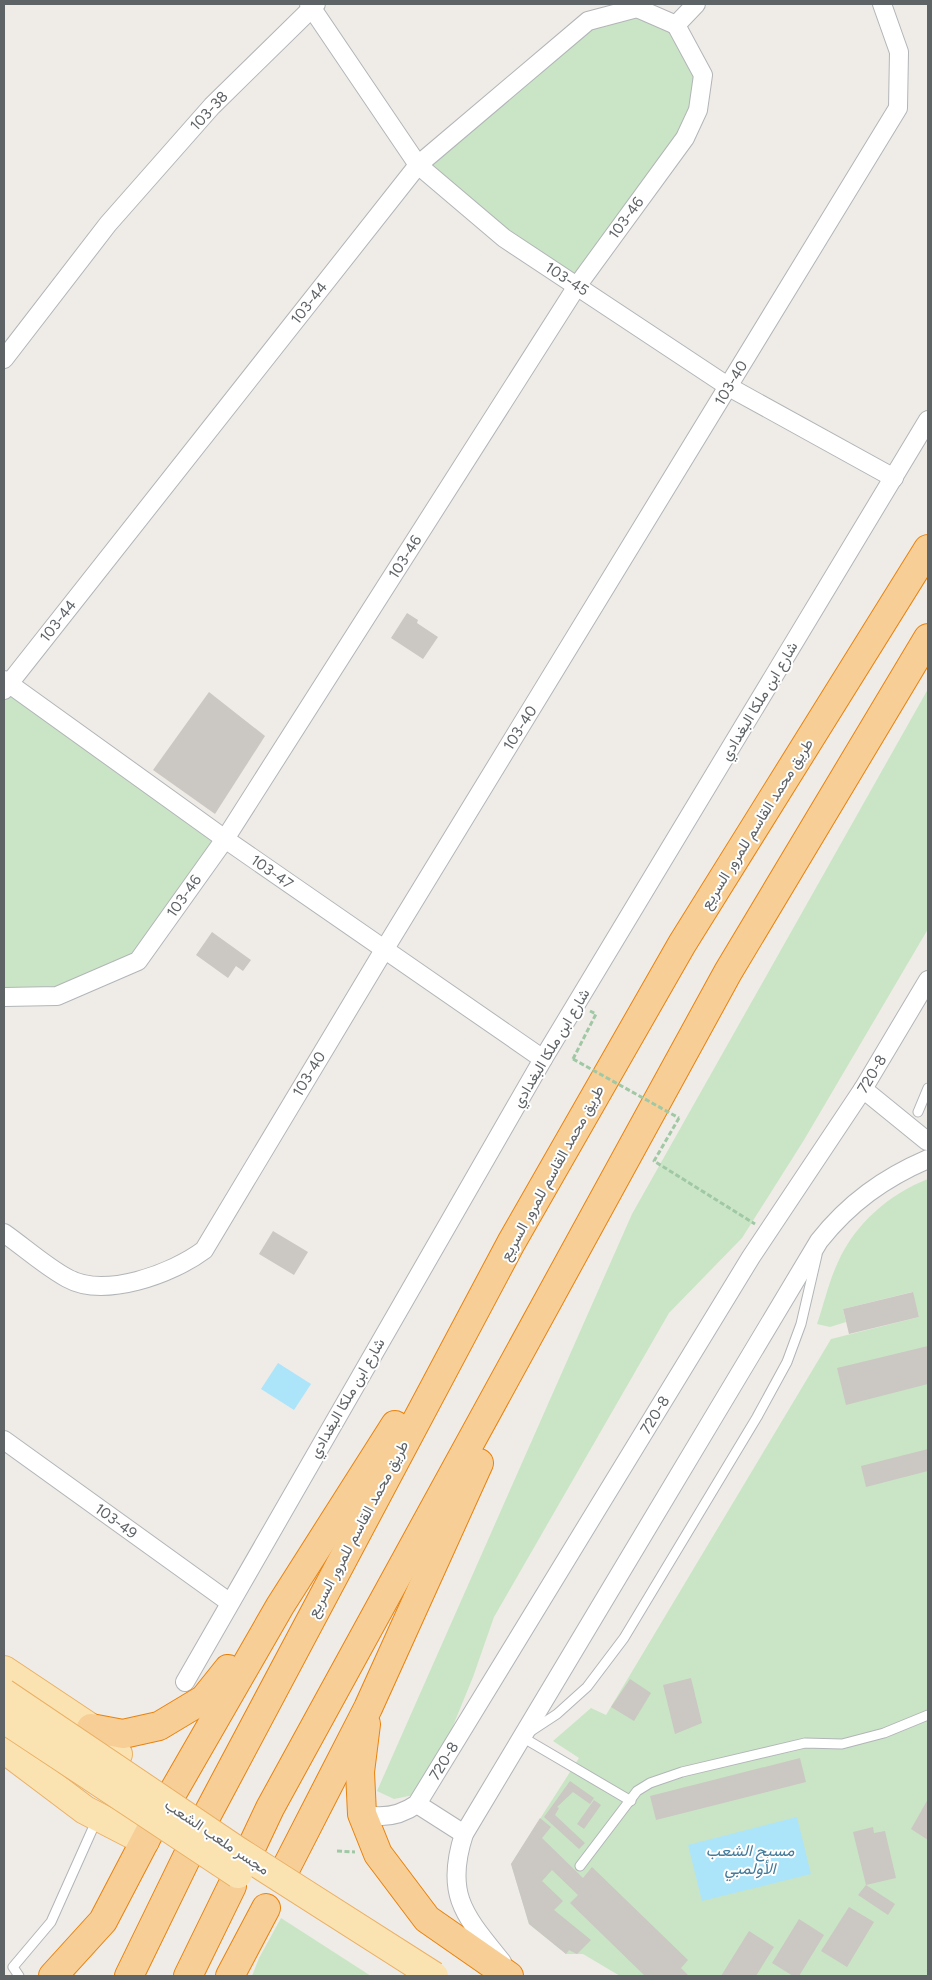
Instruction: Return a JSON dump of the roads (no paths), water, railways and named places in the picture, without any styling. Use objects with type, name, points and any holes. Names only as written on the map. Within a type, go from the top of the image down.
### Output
[{"type":"highway","name":"طريق محمد القاسم للمرور السريع","points":[[207,1815],[512,1243],[682,944],[928,549]]},
{"type":"highway","points":[[253,1844],[275,1800],[728,972],[928,638]]},
{"type":"highway","points":[[173,1792],[280,1606],[512,1243]]},
{"type":"highway","points":[[286,1866],[368,1708],[567,1269]]},
{"type":"highway","points":[[91,1728],[123,1734],[159,1726],[183,1714],[204,1699],[280,1606]]},
{"type":"highway","points":[[368,1708],[360,1772],[362,1814],[378,1854],[427,1919],[509,1976]]},
{"type":"highway","points":[[53,1976],[102,1921],[147,1837]]},
{"type":"highway","points":[[128,1976],[187,1857]]},
{"type":"highway","points":[[188,1976],[232,1886]]},
{"type":"highway","points":[[230,1976],[266,1908],[239,1976]]},
{"type":"main road","points":[[4,1670],[91,1728],[118,1754]]},
{"type":"main road","name":"مجسر ملعب الشعب","points":[[4,1693],[238,1852],[434,1976]]},
{"type":"main road","name":"مجسر ملعب الشعب","points":[[4,1719],[228,1868],[400,1976]]},
{"type":"main road","points":[[4,1749],[100,1813],[147,1837]]},
{"type":"street","points":[[676,25],[696,4]]},
{"type":"street","name":"103-40","points":[[4,1232],[67,1278],[85,1285],[121,1284],[168,1270],[193,1258],[204,1250],[384,950],[898,108],[898,52],[882,4]]},
{"type":"street","name":"103-45","points":[[312,5],[418,165],[504,238],[729,387],[894,478]]},
{"type":"street","name":"103-38","points":[[4,359],[108,224],[212,106],[312,5]]},
{"type":"street","name":"103-44","points":[[5,684],[418,165],[588,21],[638,8],[676,25]]},
{"type":"street","name":"103-46","points":[[4,997],[58,996],[138,961],[225,840],[577,286],[685,138],[698,110],[703,75],[676,25]]},
{"type":"street","name":"شارع ابن ملكا البغدادي","points":[[185,1682],[229,1602],[543,1060],[928,420]]},
{"type":"street","name":"103-47","points":[[5,684],[225,840],[543,1060]]},
{"type":"street","name":"720-8","points":[[417,1804],[768,1233],[864,1089],[928,980]]},
{"type":"street","points":[[864,1089],[927,1140]]},
{"type":"street","points":[[513,1976],[472,1925],[460,1904],[455,1880],[456,1856],[464,1834],[822,1238],[852,1205],[871,1189],[891,1176],[928,1159]]},
{"type":"street","name":"103-49","points":[[4,1440],[229,1602]]},
{"type":"street","points":[[362,1814],[377,1817],[392,1816],[417,1804],[464,1834]]},
{"type":"lane","points":[[918,1112],[928,1088]]},
{"type":"lane","points":[[631,1800],[522,1737],[557,1714],[587,1687],[615,1653],[757,1417],[787,1362],[801,1324],[822,1238]]},
{"type":"lane","points":[[580,1866],[638,1791],[650,1783],[682,1772],[805,1743],[842,1744],[884,1733],[928,1715]]},
{"type":"lane","points":[[19,1976],[13,1967],[51,1922],[100,1813]]},
{"type":"water","points":[[278,1363],[311,1384],[294,1410],[261,1389]]},
{"type":"water","name":"مسبح الشعب الأولمبي","points":[[797,1817],[811,1874],[702,1901],[688,1845]]}]
